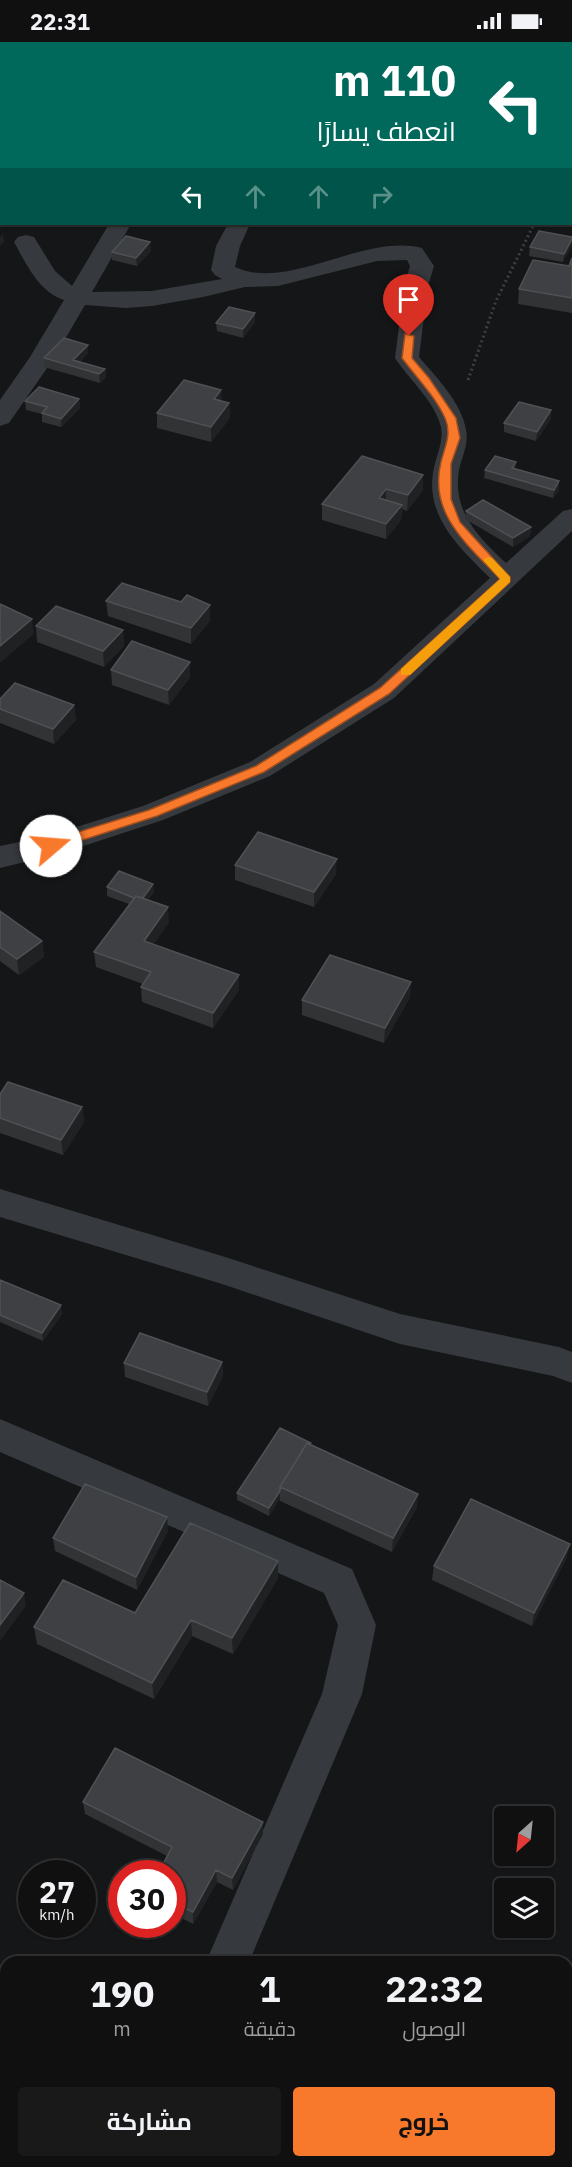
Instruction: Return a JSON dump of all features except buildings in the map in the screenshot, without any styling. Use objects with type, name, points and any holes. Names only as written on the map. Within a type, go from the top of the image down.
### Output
[{"type":"street","points":[[0,418],[42,358],[119,225]]},
{"type":"street","points":[[238,225],[228,246],[223,270],[244,280]]},
{"type":"street","points":[[26,242],[41,268],[60,290],[96,300],[153,298],[216,288],[244,280],[278,279],[336,266],[375,254],[414,253],[422,266],[416,286],[407,358],[451,418],[454,438],[446,464],[446,499],[454,524],[506,579]]},
{"type":"street","points":[[0,857],[51,846],[153,813],[260,769],[384,691],[572,517]]},
{"type":"street","points":[[0,1203],[222,1270],[400,1329],[559,1362],[572,1368]]},
{"type":"street","points":[[0,1435],[338,1581],[357,1625],[342,1694],[230,1956]]},
{"type":"path","points":[[452,426],[496,301],[534,225]]},
{"type":"slow traffic","points":[[406,672],[506,579],[488,560]]},
{"type":"route","points":[[51,846],[153,813],[260,769],[384,691],[506,579],[454,524],[446,499],[446,464],[454,438],[451,418],[407,358],[409,336]]}]
